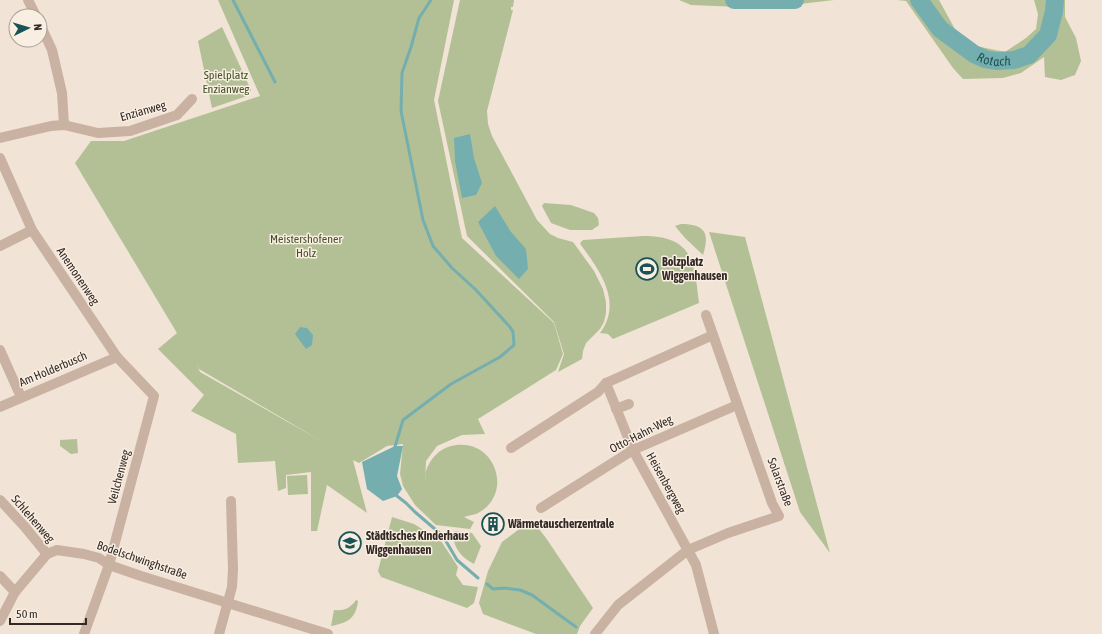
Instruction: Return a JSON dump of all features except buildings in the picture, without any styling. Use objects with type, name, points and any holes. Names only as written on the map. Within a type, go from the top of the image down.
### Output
[{"type":"street","points":[[48,41],[52,50],[62,93],[64,125]]},
{"type":"street","name":"Enzianweg","points":[[0,138],[51,126],[64,125],[98,133],[130,131],[177,115],[192,99]]},
{"type":"street","name":"Anemonenweg","points":[[0,158],[32,230],[117,357],[154,396]]},
{"type":"street","points":[[0,246],[32,230]]},
{"type":"street","name":"Solarstraße","points":[[595,634],[618,605],[688,550],[728,533],[779,516],[772,503],[706,314]]},
{"type":"street","points":[[510,448],[598,392],[606,383],[713,335]]},
{"type":"street","points":[[0,350],[21,397]]},
{"type":"street","name":"Am Holderbusch","points":[[0,407],[117,357]]},
{"type":"street","name":"Heisenbergweg","points":[[606,383],[633,450],[696,565],[714,634]]},
{"type":"street","name":"Veilchenweg","points":[[84,634],[109,565],[154,396]]},
{"type":"street","points":[[616,409],[629,404]]},
{"type":"street","name":"Otto-Hahn-Weg","points":[[541,508],[633,450],[737,405]]},
{"type":"street","name":"Schlehenweg","points":[[0,500],[25,526],[47,554]]},
{"type":"street","points":[[219,634],[232,587],[234,569],[231,501]]},
{"type":"street","name":"Bodelschwinghstraße","points":[[47,554],[57,550],[100,558],[109,565],[328,634]]},
{"type":"street","points":[[0,621],[15,592],[47,554]]},
{"type":"street","points":[[0,576],[15,592]]},
{"type":"green space","name":"Meistershofener Holz","points":[[218,0],[454,0],[434,100],[462,238],[554,323],[563,354],[556,370],[478,419],[485,434],[462,435],[437,446],[426,461],[425,474],[430,462],[443,449],[451,446],[466,445],[479,449],[489,458],[495,469],[497,481],[495,494],[488,505],[476,514],[464,517],[474,522],[470,529],[436,525],[415,505],[403,486],[400,474],[403,444],[387,446],[359,463],[353,460],[367,513],[327,485],[317,531],[311,531],[311,472],[286,475],[286,488],[278,491],[275,461],[238,463],[236,434],[191,411],[204,395],[158,349],[177,333],[75,163],[91,141],[124,141],[260,96]],"holes":[[[196,363],[199,369],[323,442],[200,372]]]},
{"type":"green space","points":[[460,0],[514,0],[513,7],[511,7],[511,10],[513,10],[487,111],[488,124],[492,136],[537,220],[550,234],[573,242],[594,271],[603,289],[606,302],[604,322],[600,329],[586,343],[582,359],[558,372],[564,354],[554,322],[467,236],[438,101]]},
{"type":"green space","points":[[679,0],[834,0],[766,8],[691,5]]},
{"type":"green space","points":[[897,0],[939,0],[956,31],[976,46],[1005,52],[1026,38],[1036,29],[1038,14],[1034,0],[1065,0],[1065,17],[1076,38],[1081,61],[1075,75],[1061,80],[1045,77],[1044,57],[1021,73],[1003,78],[963,79],[953,68],[906,1]]},
{"type":"green space","name":"Spielplatz Enzianweg","points":[[222,27],[251,90],[247,96],[212,108],[198,41]]},
{"type":"green space","points":[[544,203],[571,205],[594,213],[598,218],[599,225],[592,230],[570,230],[551,223],[542,206]]},
{"type":"green space","points":[[681,224],[696,226],[704,231],[706,241],[703,255],[675,226]]},
{"type":"green space","points":[[709,232],[745,237],[830,553],[800,512]]},
{"type":"green space","points":[[643,236],[660,237],[672,241],[681,246],[688,254],[695,275],[699,303],[613,339],[608,334],[600,333],[607,321],[609,298],[601,276],[580,243],[583,240]]},
{"type":"green space","points":[[77,439],[78,453],[71,454],[60,446],[60,440]]},
{"type":"green space","points":[[307,475],[308,494],[288,495],[287,476]]},
{"type":"green space","points":[[392,517],[414,524],[441,541],[458,567],[456,575],[463,585],[478,587],[474,603],[467,608],[381,577],[378,571]]},
{"type":"green space","points":[[530,521],[535,524],[546,538],[593,608],[580,626],[577,634],[536,634],[483,614],[479,603],[488,571],[502,542]]},
{"type":"green space","points":[[454,531],[472,533],[481,546],[474,564],[458,551],[454,542]]},
{"type":"green space","points":[[356,600],[358,601],[357,607],[353,616],[346,622],[331,626],[334,610],[346,609]]},
{"type":"water","points":[[470,134],[474,158],[482,183],[476,195],[462,198],[455,161],[454,138]]},
{"type":"water","points":[[495,206],[511,232],[526,249],[528,269],[519,279],[496,256],[478,222]]},
{"type":"water","points":[[300,327],[307,328],[313,335],[312,345],[306,349],[295,334]]},
{"type":"water","points":[[395,446],[403,446],[397,476],[402,489],[397,496],[383,501],[367,489],[362,462]]},
{"type":"waterway","points":[[233,0],[275,82]]},
{"type":"waterway","points":[[394,450],[403,420],[451,384],[500,357],[514,345],[513,332],[510,327],[476,290],[452,268],[433,246],[423,220],[401,111],[402,73],[419,18],[431,0]]},
{"type":"waterway","name":"Rotach","points":[[734,0],[795,0]]},
{"type":"waterway","name":"Rotach","points":[[919,0],[940,29],[974,54],[985,59],[996,61],[1014,60],[1029,55],[1048,35],[1055,0]]},
{"type":"waterway","points":[[395,492],[397,496],[443,536],[457,560],[478,578]]},
{"type":"waterway","points":[[487,584],[493,589],[505,588],[520,590],[532,595],[576,627]]},
{"type":"place","name":"Bolzplatz Wiggenhausen","points":[[647,269]]},
{"type":"place","name":"Wärmetauscherzentrale","points":[[493,524]]},
{"type":"place","name":"Städtisches Kinderhaus Wiggenhausen","points":[[350,543]]}]
